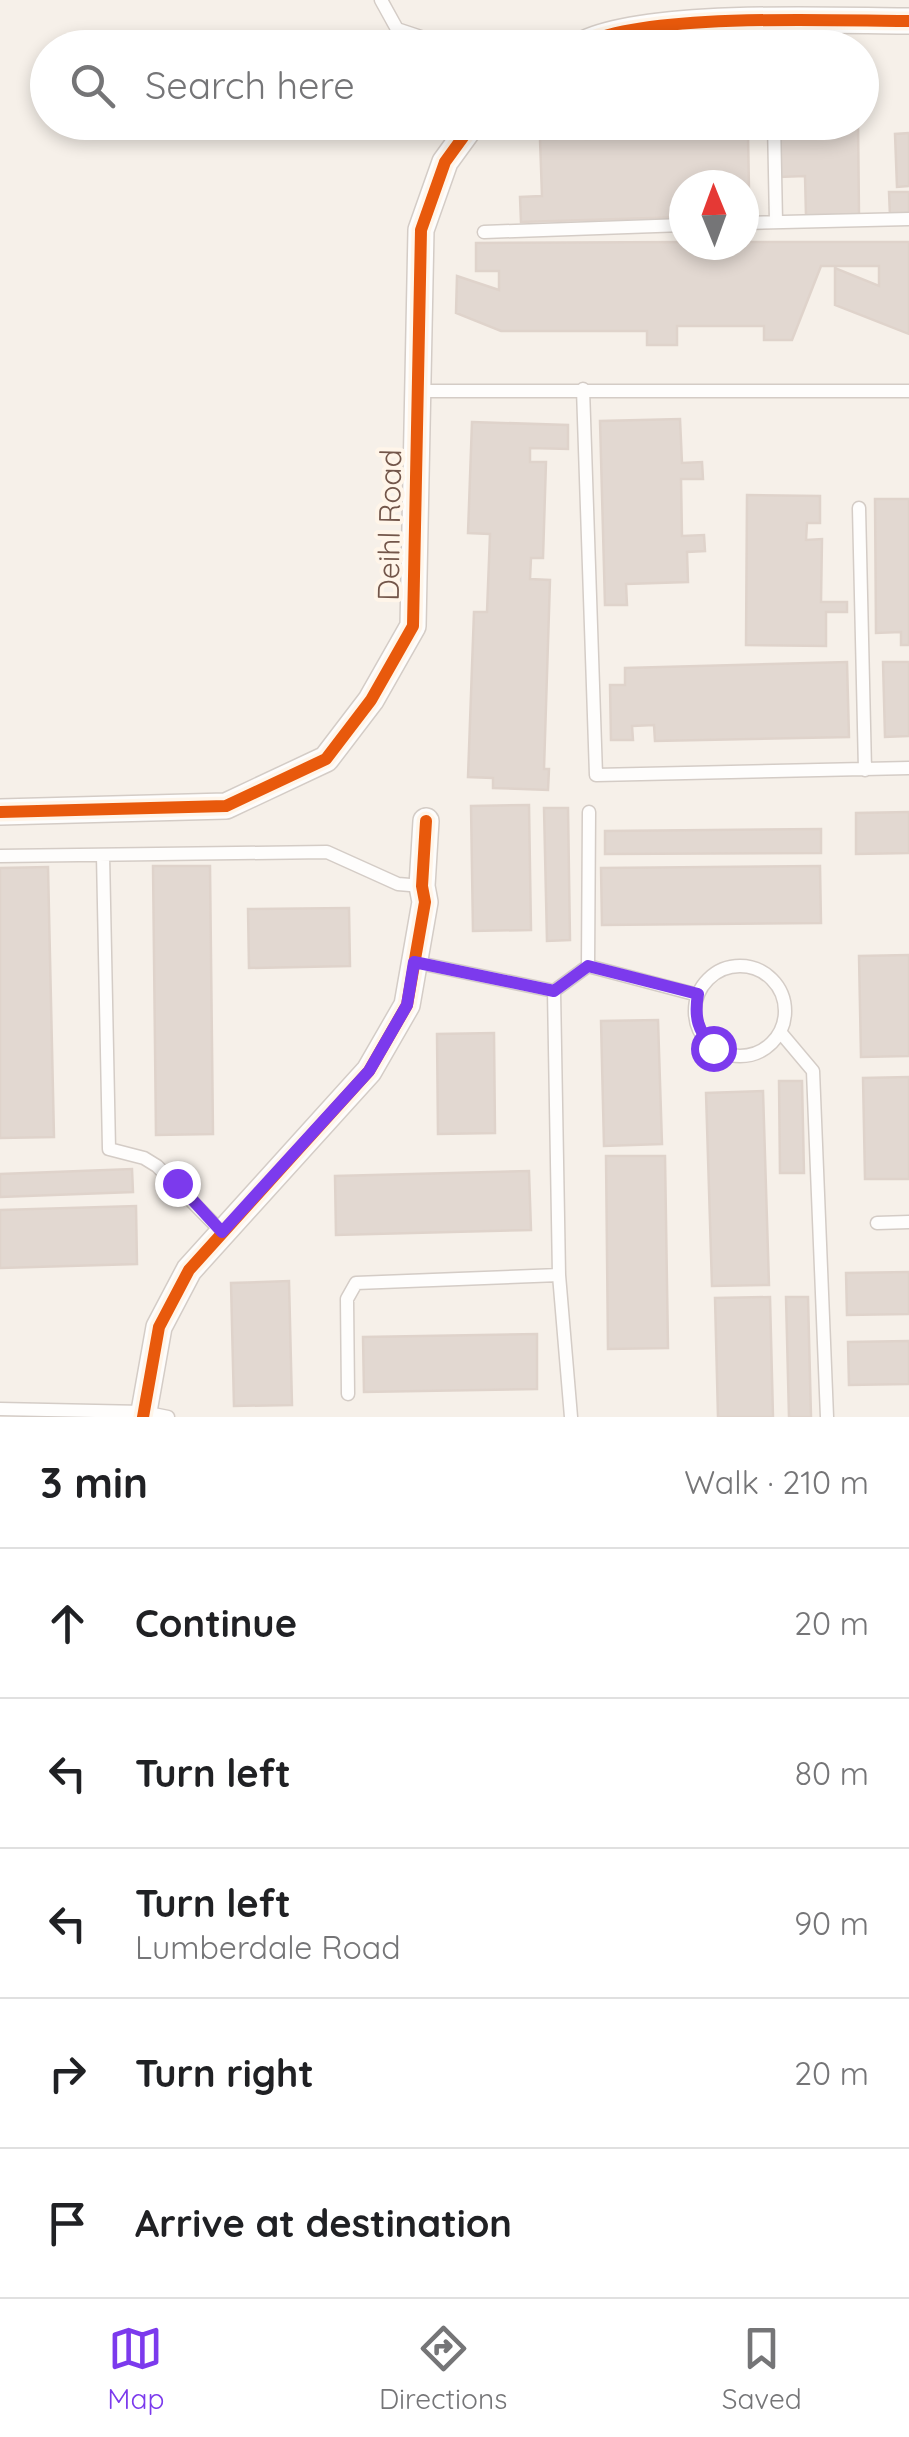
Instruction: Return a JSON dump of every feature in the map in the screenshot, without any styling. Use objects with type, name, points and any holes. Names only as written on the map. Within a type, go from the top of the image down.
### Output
[{"type":"street","points":[[821,30],[909,21]]},
{"type":"street","points":[[635,30],[668,24],[725,30]]},
{"type":"street","name":"Deihl Road","points":[[0,812],[226,806],[326,759],[371,700],[413,626],[421,230],[445,162],[461,140]]},
{"type":"street","points":[[151,1415],[159,1327],[189,1270],[369,1071],[407,1005],[425,902],[422,886],[426,821]]},
{"type":"lane","points":[[381,0],[401,30]]},
{"type":"lane","points":[[774,140],[776,222]]},
{"type":"lane","points":[[759,223],[909,219]]},
{"type":"lane","points":[[484,232],[669,226]]},
{"type":"lane","points":[[583,389],[596,775],[909,768]]},
{"type":"lane","points":[[418,390],[909,391]]},
{"type":"lane","points":[[859,508],[865,770]]},
{"type":"lane","points":[[588,966],[589,812]]},
{"type":"lane","points":[[0,856],[327,852],[398,884],[422,886]]},
{"type":"lane","points":[[104,854],[108,1149],[144,1158],[157,1166],[222,1232]]},
{"type":"lane","points":[[414,962],[554,991],[588,966]]},
{"type":"lane","points":[[588,966],[698,994]]},
{"type":"lane","points":[[736,966],[760,970],[778,985],[786,1009],[781,1033],[768,1048],[750,1056],[730,1056],[713,1048],[700,1033],[694,1014],[698,994],[712,975],[736,966]]},
{"type":"lane","points":[[554,991],[559,1275],[571,1417]]},
{"type":"lane","points":[[781,1033],[813,1071],[826,1417]]},
{"type":"lane","points":[[877,1223],[909,1222]]},
{"type":"lane","points":[[348,1394],[347,1299],[356,1283],[559,1275]]},
{"type":"lane","points":[[0,1409],[151,1415]]},
{"type":"building","points":[[909,133],[909,186],[897,187],[895,134]]},
{"type":"building","points":[[540,140],[748,140],[749,170],[669,170],[669,217],[521,222],[520,197],[542,196]]},
{"type":"building","points":[[778,140],[858,140],[859,214],[806,216],[805,176],[779,177]]},
{"type":"building","points":[[889,192],[909,192],[909,216],[890,216]]},
{"type":"building","points":[[669,242],[669,260],[759,260],[759,242],[909,242],[909,334],[835,305],[835,268],[879,286],[879,266],[821,266],[792,340],[764,340],[764,326],[677,326],[677,345],[647,345],[647,331],[501,331],[456,313],[457,276],[499,290],[499,271],[476,271],[476,243]]},
{"type":"building","points":[[680,419],[682,463],[702,462],[703,479],[681,479],[682,536],[704,535],[705,551],[687,552],[688,582],[626,584],[627,605],[605,605],[600,421]]},
{"type":"building","points":[[472,422],[568,425],[568,449],[530,448],[530,462],[546,462],[543,558],[531,558],[530,579],[550,580],[544,769],[549,769],[548,790],[493,788],[493,778],[468,777],[474,612],[487,612],[490,534],[468,533]]},
{"type":"building","points":[[747,495],[820,496],[820,523],[807,523],[806,540],[822,539],[821,602],[847,602],[847,612],[826,612],[826,646],[746,645]]},
{"type":"building","points":[[875,499],[909,499],[909,645],[901,645],[901,632],[876,633]]},
{"type":"building","points":[[847,662],[849,737],[655,741],[654,725],[632,726],[633,740],[611,740],[610,685],[625,685],[625,668]]},
{"type":"building","points":[[883,662],[909,662],[909,736],[885,737]]},
{"type":"building","points":[[529,805],[531,930],[473,931],[471,806]]},
{"type":"building","points":[[544,808],[568,808],[570,940],[547,941]]},
{"type":"building","points":[[909,812],[909,853],[856,854],[856,813]]},
{"type":"building","points":[[821,829],[821,853],[605,854],[605,831]]},
{"type":"building","points":[[153,866],[210,866],[213,1134],[156,1135]]},
{"type":"building","points":[[820,866],[821,923],[602,925],[601,868]]},
{"type":"building","points":[[48,867],[54,1137],[0,1138],[0,868]]},
{"type":"building","points":[[349,908],[350,966],[249,968],[248,909]]},
{"type":"building","points":[[909,955],[909,1056],[861,1057],[859,956]]},
{"type":"building","points":[[658,1020],[662,1144],[604,1146],[601,1021]]},
{"type":"building","points":[[494,1033],[495,1133],[438,1134],[437,1034]]},
{"type":"building","points":[[909,1077],[909,1179],[865,1179],[863,1078]]},
{"type":"building","points":[[779,1081],[802,1081],[804,1173],[780,1173]]},
{"type":"building","points":[[763,1091],[769,1285],[712,1286],[706,1093]]},
{"type":"building","points":[[606,1156],[665,1156],[668,1348],[608,1349]]},
{"type":"building","points":[[132,1169],[133,1192],[0,1197],[0,1174]]},
{"type":"building","points":[[529,1171],[531,1230],[336,1235],[335,1176]]},
{"type":"building","points":[[136,1206],[137,1264],[0,1268],[0,1210]]},
{"type":"building","points":[[909,1272],[909,1314],[847,1315],[846,1273]]},
{"type":"building","points":[[289,1281],[292,1405],[234,1406],[231,1283]]},
{"type":"building","points":[[770,1297],[773,1417],[718,1417],[715,1298]]},
{"type":"building","points":[[786,1297],[808,1297],[811,1417],[789,1417]]},
{"type":"building","points":[[537,1334],[537,1389],[364,1392],[363,1337]]},
{"type":"building","points":[[909,1341],[909,1384],[849,1385],[848,1342]]},
{"type":"cycle path","points":[[632,30],[736,21],[909,21]]},
{"type":"cycle path","points":[[0,812],[226,806],[326,759],[371,700],[413,626],[421,230],[445,162],[461,140]]},
{"type":"cycle path","points":[[143,1417],[159,1327],[189,1270],[369,1071],[407,1005],[425,902],[422,886],[426,821]]},
{"type":"route","points":[[177,1183],[222,1232],[369,1071],[407,1005],[414,962],[554,991],[588,966],[698,994],[694,1014],[700,1033],[713,1048]]}]
